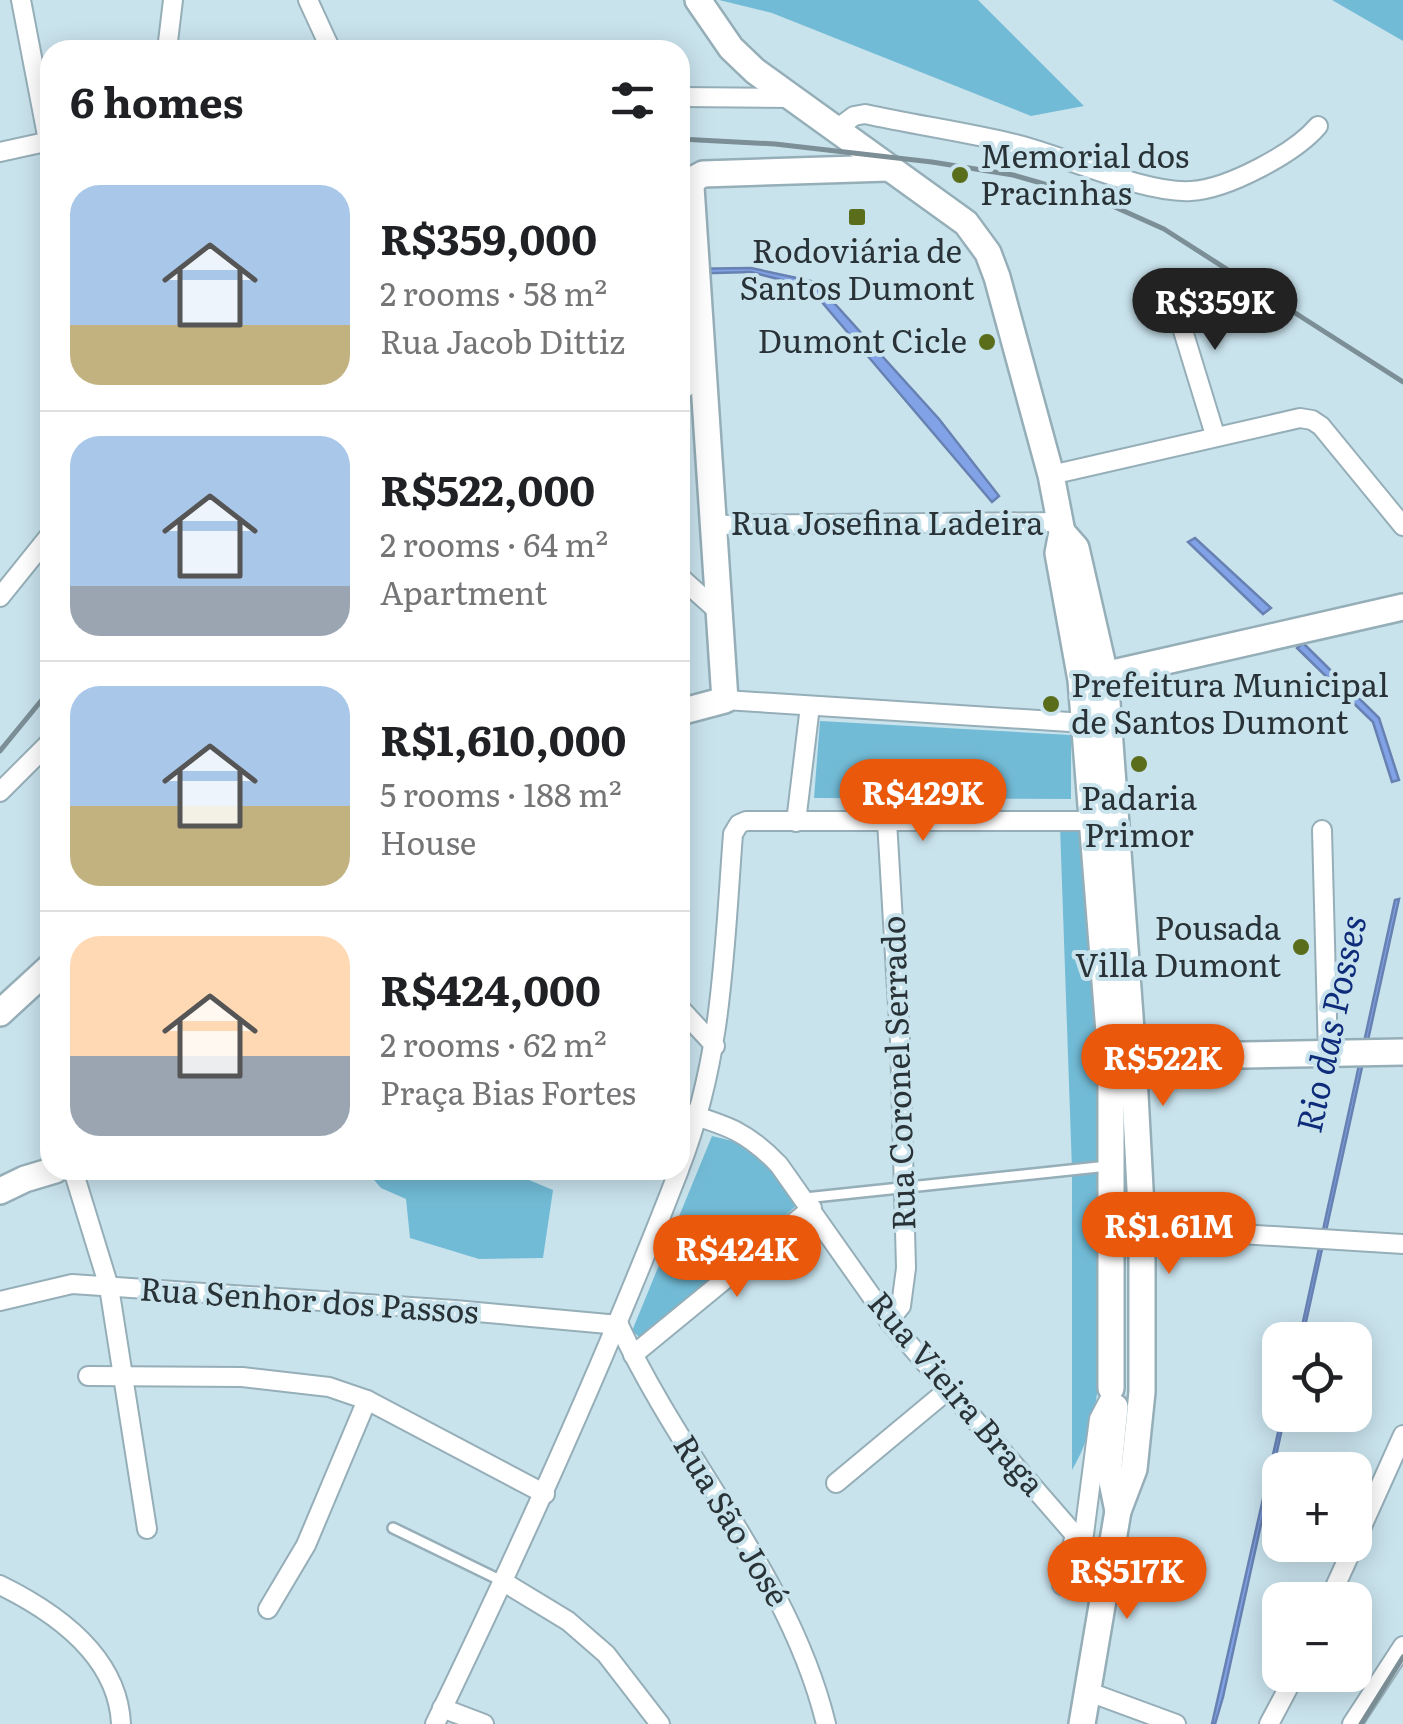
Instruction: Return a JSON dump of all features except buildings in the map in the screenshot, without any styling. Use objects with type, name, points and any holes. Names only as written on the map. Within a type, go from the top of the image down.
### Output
[{"type":"main road","points":[[698,0],[731,48],[755,71],[966,223],[988,253],[998,277],[1051,475],[1061,527],[1076,548],[1093,678],[1133,1057],[1142,1226],[1123,1398]]},
{"type":"main road","points":[[690,709],[725,700],[691,187],[703,174],[888,168]]},
{"type":"main road","points":[[690,378],[702,367]]},
{"type":"main road","points":[[1093,678],[1403,607]]},
{"type":"main road","points":[[1082,1724],[1118,1511],[1134,1469],[1123,1398],[1112,1226],[1111,1057],[1104,966],[1105,820],[1085,724],[1093,678]]},
{"type":"main road","points":[[1104,966],[1119,1037],[1133,1057],[1403,1052]]},
{"type":"main road","points":[[0,1012],[40,975]]},
{"type":"main road","points":[[0,1191],[40,1176]]},
{"type":"street","points":[[21,0],[40,94]]},
{"type":"street","points":[[168,40],[173,0]]},
{"type":"street","points":[[308,0],[326,40]]},
{"type":"street","points":[[690,97],[794,98]]},
{"type":"street","points":[[838,128],[854,116],[865,114],[1014,144],[1146,185],[1196,191],[1231,180],[1292,150],[1318,126]]},
{"type":"street","points":[[0,152],[40,146]]},
{"type":"street","points":[[1169,284],[1215,435]]},
{"type":"street","points":[[1051,475],[1281,420],[1312,420],[1403,526]]},
{"type":"street","name":"Rua Josefina Ladeira","points":[[713,525],[1061,527]]},
{"type":"street","points":[[0,597],[40,547]]},
{"type":"street","points":[[690,586],[719,612]]},
{"type":"street","points":[[725,700],[1085,724]]},
{"type":"street","points":[[796,822],[810,706]]},
{"type":"street","points":[[0,792],[40,752]]},
{"type":"street","name":"Rua Coronel Serrado","points":[[888,820],[905,1187],[905,1294],[889,1322]]},
{"type":"street","points":[[690,1140],[715,1046],[733,834],[739,824],[1105,820]]},
{"type":"street","points":[[1322,830],[1324,887],[1349,1055]]},
{"type":"street","points":[[690,1019],[715,1046]]},
{"type":"street","name":"Rua Vieira Braga","points":[[690,1114],[741,1131],[758,1142],[808,1203],[889,1322],[1075,1535]]},
{"type":"street","points":[[76,1180],[110,1287],[147,1529]]},
{"type":"street","points":[[484,1724],[439,1716],[545,1494],[619,1325],[674,1180]]},
{"type":"street","points":[[633,1356],[808,1203]]},
{"type":"street","points":[[1112,1226],[1403,1244]]},
{"type":"street","name":"Rua Senhor dos Passos","points":[[0,1303],[72,1284],[436,1308],[619,1325]]},
{"type":"street","name":"Rua São José","points":[[619,1325],[633,1356],[783,1605],[826,1724]]},
{"type":"street","points":[[88,1376],[287,1380],[329,1387],[368,1400],[545,1494]]},
{"type":"street","points":[[836,1483],[948,1389]]},
{"type":"street","points":[[1062,1585],[1075,1535],[1084,1534],[1099,1419],[1123,1398]]},
{"type":"street","points":[[268,1609],[306,1545],[368,1400]]},
{"type":"street","points":[[1372,1504],[1403,1436]]},
{"type":"street","points":[[502,1581],[568,1621],[606,1654],[660,1724]]},
{"type":"street","points":[[0,1585],[71,1630],[103,1664],[120,1698],[122,1724]]},
{"type":"street","points":[[1352,1724],[1403,1646]]},
{"type":"street","points":[[1088,1692],[1176,1724]]},
{"type":"street","points":[[1270,1724],[1286,1692]]},
{"type":"lane","points":[[808,1203],[905,1187],[1111,1166]]},
{"type":"lane","points":[[392,1528],[502,1581]]},
{"type":"shaded area","points":[[719,0],[978,0],[1084,106],[1031,116],[772,13]]},
{"type":"shaded area","points":[[1332,0],[1403,0],[1403,41]]},
{"type":"shaded area","points":[[751,268],[815,282],[939,419],[999,496],[992,502],[809,287],[751,272],[690,274],[690,269]]},
{"type":"shaded area","points":[[1195,538],[1271,608],[1263,614],[1188,542]]},
{"type":"shaded area","points":[[1303,643],[1379,718],[1399,780],[1392,782],[1373,722],[1297,648]]},
{"type":"shaded area","points":[[820,721],[1071,735],[1071,799],[814,798]]},
{"type":"shaded area","points":[[1060,826],[1088,827],[1099,1147],[1100,1365],[1092,1420],[1072,1470],[1072,1170]]},
{"type":"shaded area","points":[[1399,899],[1303,1322],[1395,900]]},
{"type":"shaded area","points":[[712,1136],[760,1151],[796,1206],[643,1340],[632,1331]]},
{"type":"shaded area","points":[[374,1180],[529,1180],[553,1190],[543,1258],[479,1259],[410,1238],[406,1199],[381,1188]]},
{"type":"shaded area","points":[[1278,1432],[1281,1432],[1277,1452],[1274,1452]]},
{"type":"shaded area","points":[[1262,1503],[1262,1520],[1223,1697],[1212,1724]]},
{"type":"railway","points":[[690,140],[775,144],[932,162],[1013,175],[1097,199],[1164,229],[1403,382]]},
{"type":"railway","points":[[0,751],[40,702]]},
{"type":"railway","points":[[1361,1724],[1403,1657]]},
{"type":"place","name":"Memorial dos Pracinhas","points":[[960,175]]},
{"type":"place","name":"Rodoviária de Santos Dumont","points":[[857,217]]},
{"type":"place","name":"Dumont Cicle","points":[[987,342]]},
{"type":"place","name":"Prefeitura Municipal de Santos Dumont","points":[[1051,704]]},
{"type":"place","name":"Padaria Primor","points":[[1139,764]]},
{"type":"place","name":"Pousada Villa Dumont","points":[[1301,947]]},
{"type":"water label","name":"Rio das Posses","points":[[1332,1024]]}]
